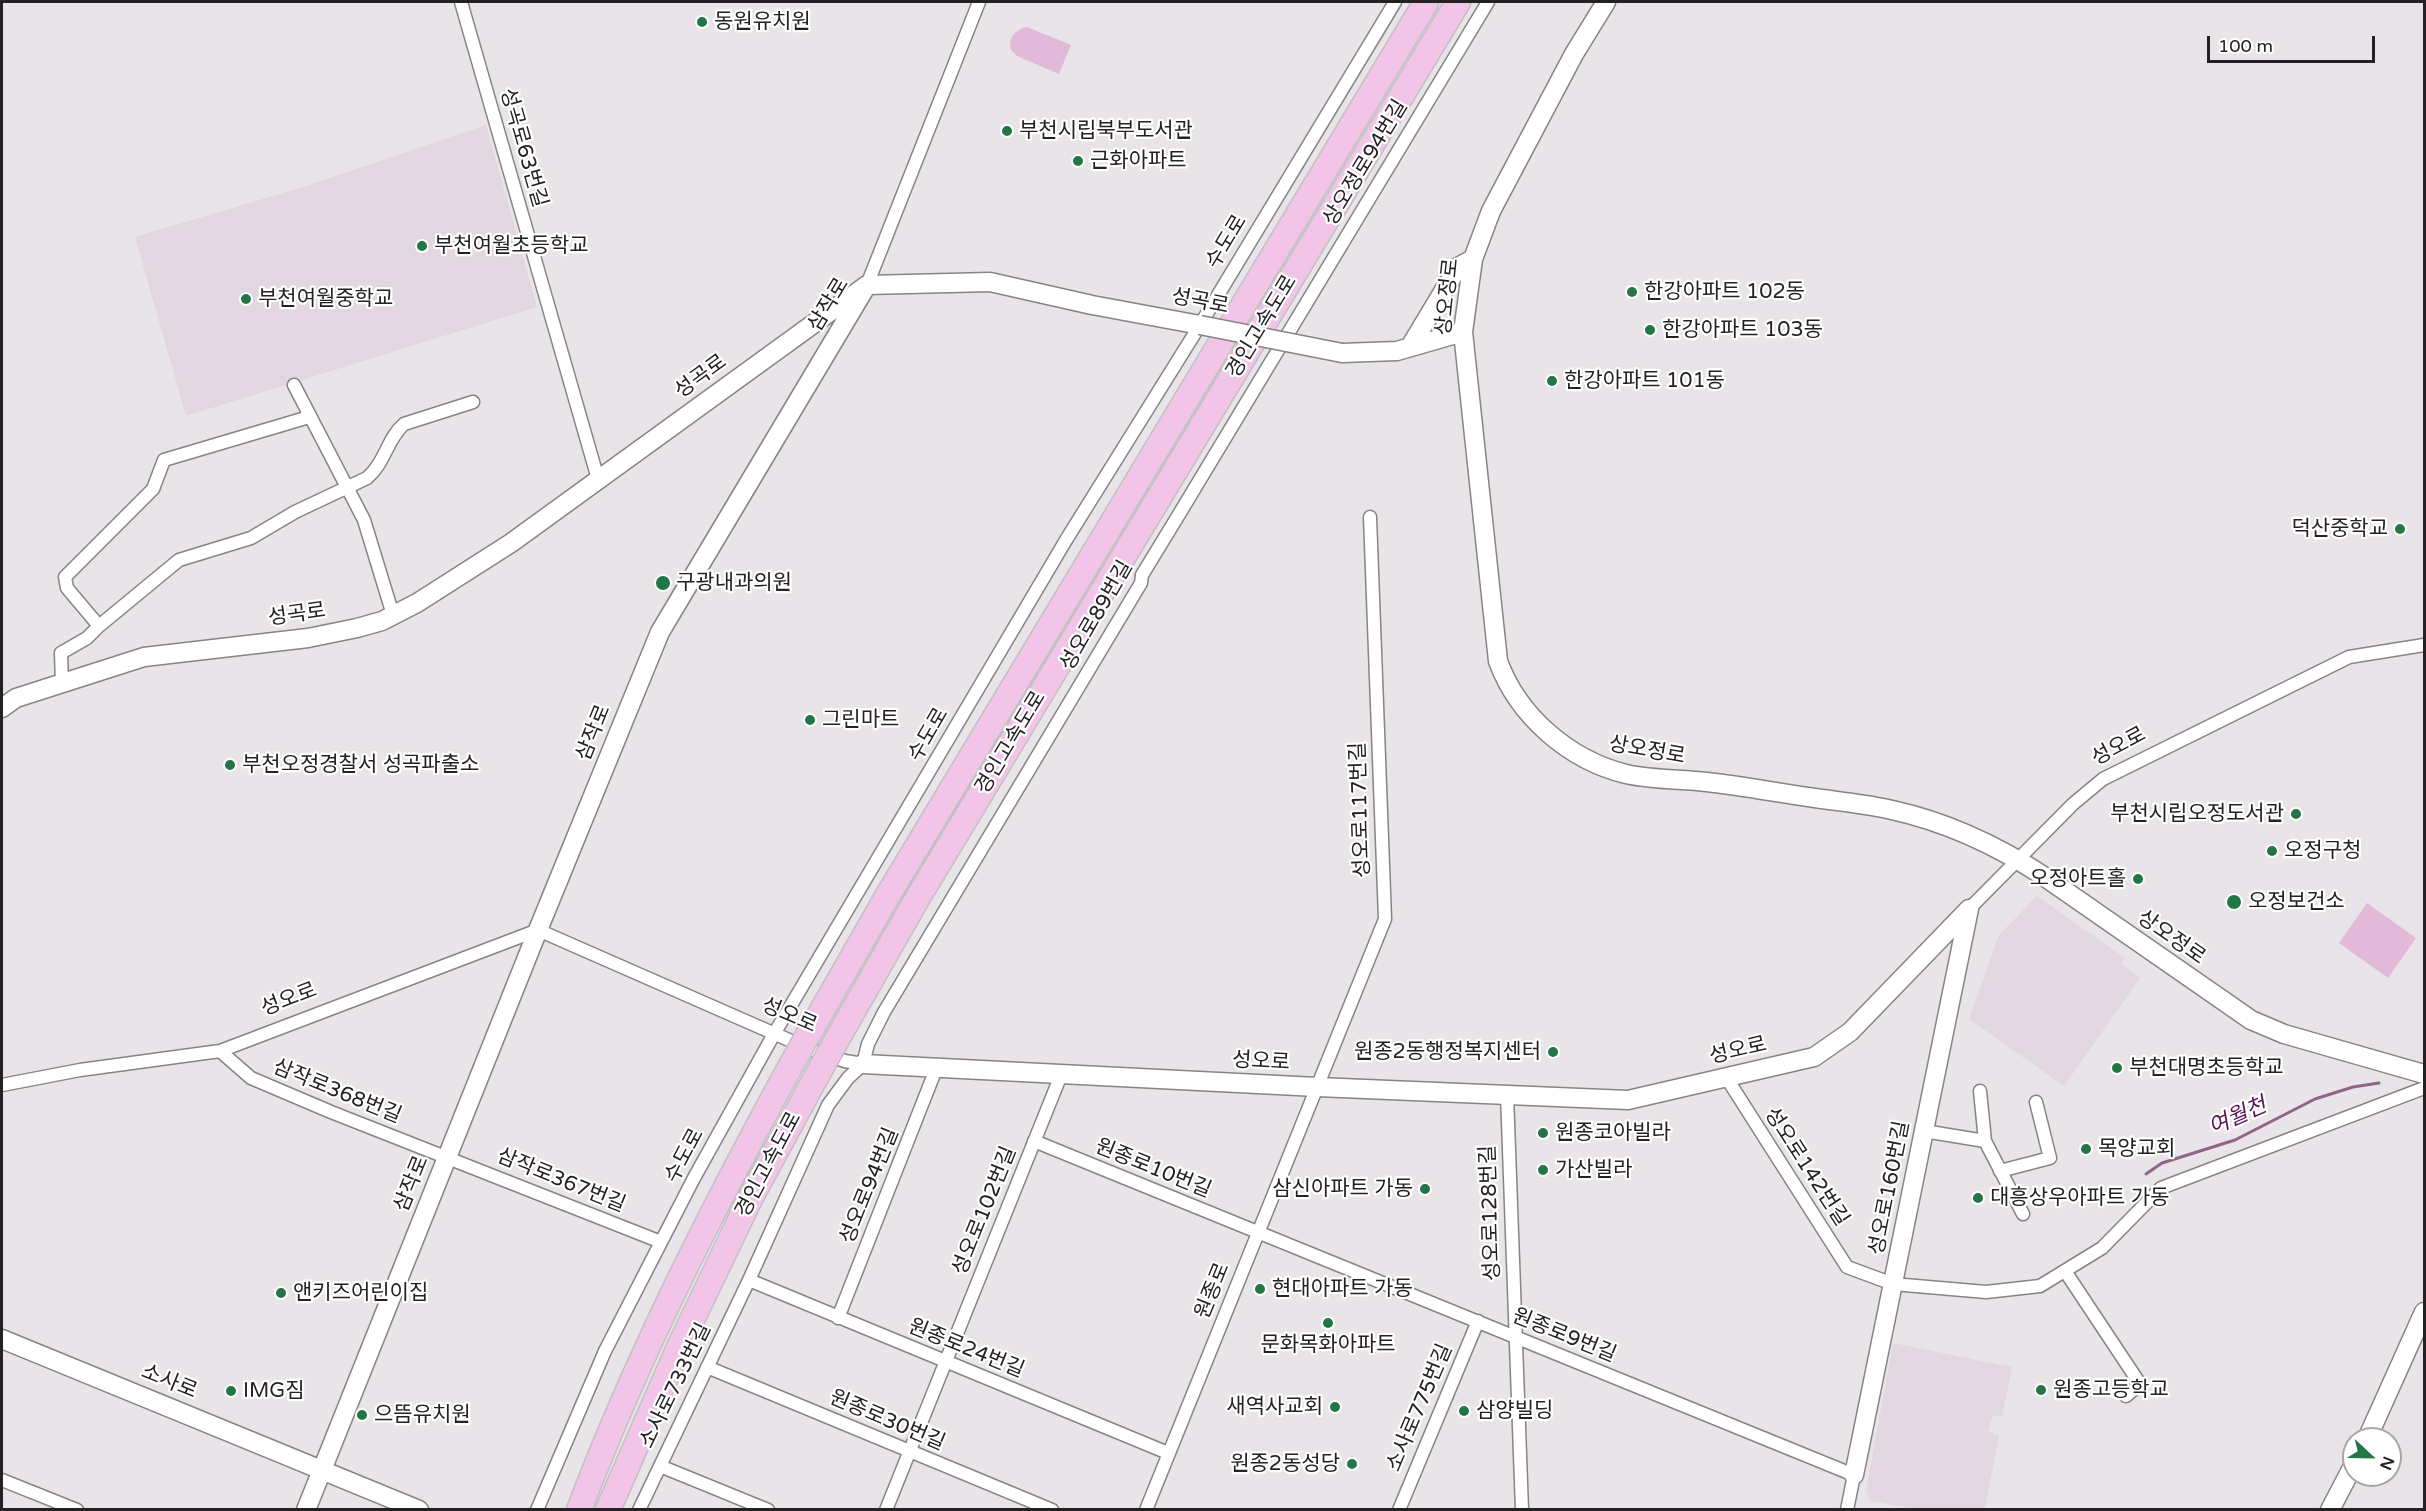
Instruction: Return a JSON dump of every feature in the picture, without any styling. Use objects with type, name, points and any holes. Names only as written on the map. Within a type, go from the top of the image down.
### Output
[{"type":"highway","name":"경인고속도로","points":[[579,1509],[606,1438],[656,1326],[729,1180],[808,1035],[888,895],[1426,2]]},
{"type":"highway","name":"경인고속도로","points":[[608,1509],[680,1345],[751,1197],[815,1079],[917,899],[1458,2]]},
{"type":"street","name":"성곡로63번길","points":[[461,2],[598,479]]},
{"type":"street","name":"삼작로","points":[[306,1509],[660,632],[867,285],[980,2]]},
{"type":"street","name":"수도로","points":[[537,1509],[605,1351],[774,1034],[1066,540],[1200,325],[1395,2]]},
{"type":"street","name":"상오정로94번길","points":[[1280,346],[1488,2]]},
{"type":"street","name":"상오정로","points":[[1606,2],[1575,54],[1491,211],[1473,259],[1463,332],[1498,661],[1502,672],[1526,710],[1547,733],[1570,750],[1596,765],[1626,774],[1658,780],[1706,782],[1890,809],[1929,820],[1980,839],[2018,859],[2251,1020],[2284,1034],[2424,1074]]},
{"type":"street","points":[[1410,348],[1458,267],[1473,259]]},
{"type":"street","name":"성곡로","points":[[2,708],[16,698],[144,657],[308,638],[357,628],[393,615],[417,603],[511,543],[867,285],[990,282],[1092,305],[1342,353],[1397,351],[1463,332]]},
{"type":"street","name":"성오로89번길","points":[[863,1064],[868,1044],[884,1012],[1280,346]]},
{"type":"street","points":[[294,386],[364,520],[393,615]]},
{"type":"street","points":[[62,683],[61,652],[87,638],[179,560],[251,538],[347,486],[368,478],[376,471],[395,431],[404,424],[473,402]]},
{"type":"street","points":[[99,626],[67,588],[65,577],[153,489],[164,460],[309,417]]},
{"type":"street","name":"성오로117번길","points":[[1317,1087],[1385,919],[1370,517]]},
{"type":"street","name":"성오로","points":[[2,1084],[80,1070],[220,1051],[538,930],[774,1034],[833,1058],[863,1064],[1628,1100],[1814,1057],[1850,1032],[2018,859],[2073,804],[2103,778],[2349,657],[2424,645]]},
{"type":"street","name":"성오로160번길","points":[[1854,1475],[1969,909]]},
{"type":"street","name":"삼작로368번길","points":[[220,1051],[251,1078],[331,1112],[447,1156]]},
{"type":"street","name":"소사로733번길","points":[[639,1509],[749,1280],[828,1105],[848,1078],[863,1064]]},
{"type":"street","name":"성오로94번길","points":[[838,1318],[936,1069]]},
{"type":"street","name":"성오로102번길","points":[[886,1509],[1061,1075]]},
{"type":"street","name":"성오로142번길","points":[[1726,1077],[1847,1267],[1893,1284],[1986,1292],[2040,1286],[2102,1248],[2161,1188],[2424,1088]]},
{"type":"street","name":"원종로","points":[[1146,1509],[1317,1087]]},
{"type":"street","points":[[1980,1091],[1985,1141],[2023,1214]]},
{"type":"street","name":"성오로128번길","points":[[1507,1094],[1522,1509]]},
{"type":"street","points":[[2000,1171],[2050,1158],[2036,1102]]},
{"type":"street","points":[[1924,1131],[1985,1141]]},
{"type":"street","name":"원종로10번길","points":[[1034,1141],[1258,1232]]},
{"type":"street","name":"삼작로367번길","points":[[447,1156],[662,1242]]},
{"type":"street","name":"원종로9번길","points":[[1258,1232],[1854,1475]]},
{"type":"street","points":[[2065,1270],[2140,1384],[2126,1396]]},
{"type":"street","name":"원종로24번길","points":[[749,1280],[1168,1454]]},
{"type":"street","points":[[2372,1427],[2424,1312]]},
{"type":"street","name":"소사로775번길","points":[[1399,1509],[1478,1321]]},
{"type":"street","name":"소사로","points":[[2,1339],[419,1509]]},
{"type":"street","name":"원종로30번길","points":[[708,1366],[909,1452],[1052,1509]]},
{"type":"street","points":[[660,1466],[768,1509]]},
{"type":"street","points":[[1847,1509],[1854,1475]]},
{"type":"street","points":[[2,1480],[77,1509]]},
{"type":"street","points":[[2330,1509],[2342,1486]]},
{"type":"shaded area","points":[[1027,27],[1071,45],[1059,74],[1017,56],[1011,50],[1013,35]]},
{"type":"shaded area","points":[[486,125],[537,307],[186,416],[135,237],[306,186]]},
{"type":"shaded area","name":"부천대명초등학교","points":[[2037,896],[2125,958],[2121,963],[2140,978],[2064,1086],[1969,1019],[1999,935]]},
{"type":"shaded area","points":[[2367,903],[2416,938],[2388,978],[2339,943]]},
{"type":"shaded area","points":[[1893,1343],[2012,1367],[2002,1417],[1993,1415],[1988,1432],[1999,1435],[1985,1509],[1917,1509],[1870,1501],[1866,1490]]},
{"type":"waterway","name":"여월천","points":[[2146,1174],[2162,1163],[2235,1140],[2315,1099],[2353,1087],[2379,1083]]},
{"type":"place","name":"동원유치원","points":[[702,22]]},
{"type":"place","name":"부천시립북부도서관","points":[[1007,131]]},
{"type":"place","name":"근화아파트","points":[[1078,161]]},
{"type":"place","name":"부천여월초등학교","points":[[422,246]]},
{"type":"place","name":"한강아파트 102동","points":[[1632,292]]},
{"type":"place","name":"부천여월중학교","points":[[246,299]]},
{"type":"place","name":"한강아파트 103동","points":[[1650,330]]},
{"type":"place","name":"한강아파트 101동","points":[[1552,381]]},
{"type":"place","name":"덕산중학교","points":[[2400,529]]},
{"type":"place","name":"구광내과의원","points":[[663,583]]},
{"type":"place","name":"그린마트","points":[[810,720]]},
{"type":"place","name":"부천오정경찰서 성곡파출소","points":[[230,765]]},
{"type":"place","name":"부천시립오정도서관","points":[[2296,814]]},
{"type":"place","name":"오정구청","points":[[2272,851]]},
{"type":"place","name":"오정아트홀","points":[[2138,879]]},
{"type":"place","name":"오정보건소","points":[[2234,902]]},
{"type":"place","name":"원종2동행정복지센터","points":[[1553,1052]]},
{"type":"place","name":"부천대명초등학교","points":[[2117,1068]]},
{"type":"place","name":"원종코아빌라","points":[[1543,1133]]},
{"type":"place","name":"목양교회","points":[[2086,1149]]},
{"type":"place","name":"가산빌라","points":[[1543,1170]]},
{"type":"place","name":"삼신아파트 가동","points":[[1425,1189]]},
{"type":"place","name":"대흥상우아파트 가동","points":[[1978,1198]]},
{"type":"place","name":"현대아파트 가동","points":[[1260,1289]]},
{"type":"place","name":"앤키즈어린이집","points":[[281,1293]]},
{"type":"place","name":"문화목화아파트","points":[[1328,1323]]},
{"type":"place","name":"원종고등학교","points":[[2041,1390]]},
{"type":"place","name":"IMG짐","points":[[231,1391]]},
{"type":"place","name":"새역사교회","points":[[1335,1407]]},
{"type":"place","name":"삼양빌딩","points":[[1464,1411]]},
{"type":"place","name":"으뜸유치원","points":[[362,1415]]},
{"type":"place","name":"원종2동성당","points":[[1352,1464]]}]
